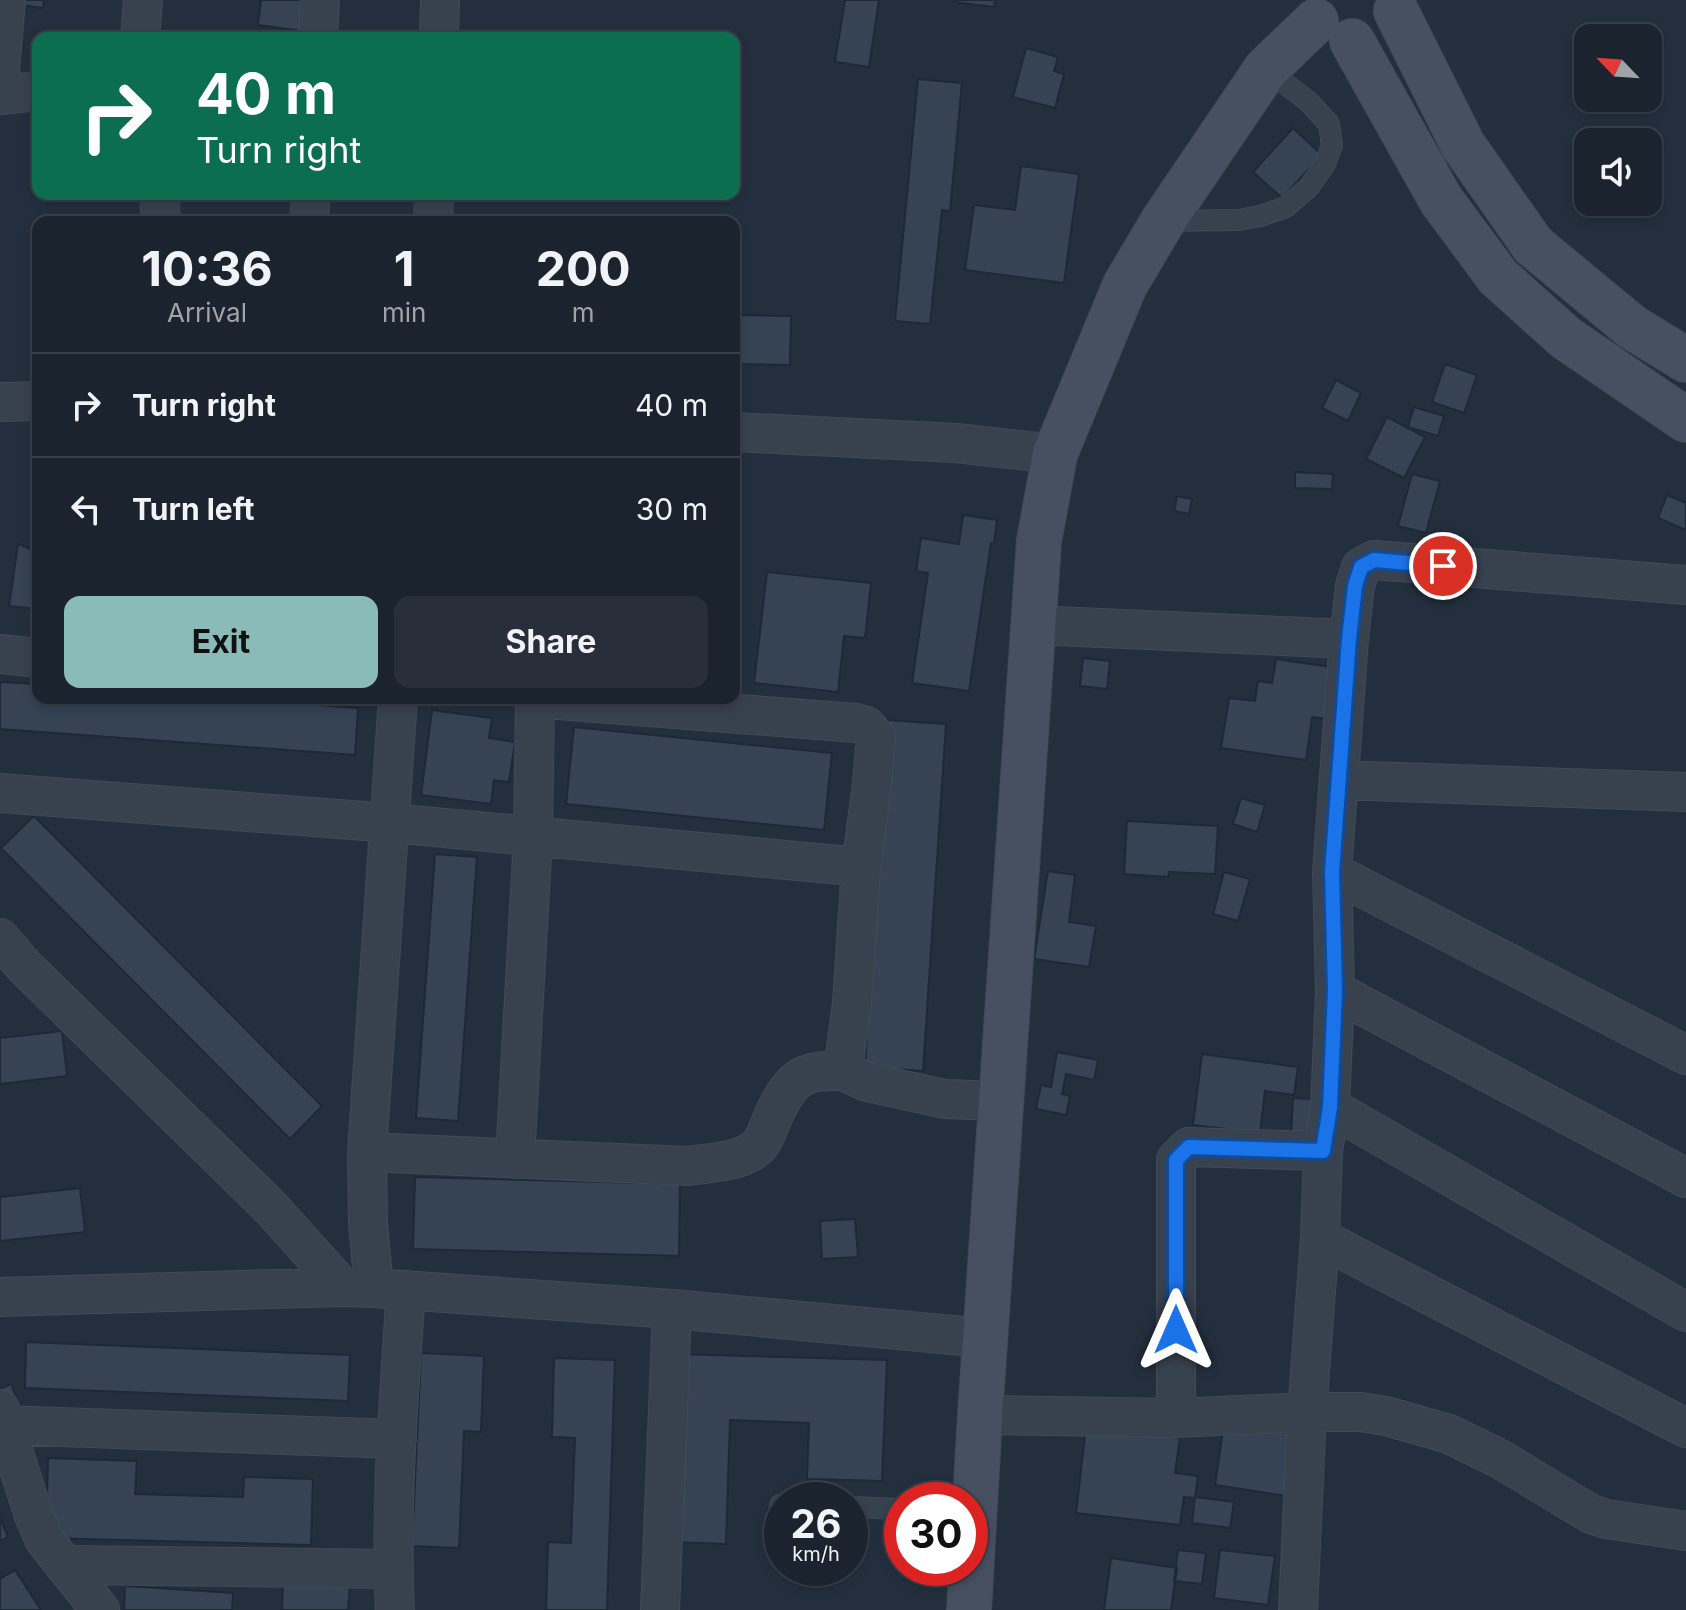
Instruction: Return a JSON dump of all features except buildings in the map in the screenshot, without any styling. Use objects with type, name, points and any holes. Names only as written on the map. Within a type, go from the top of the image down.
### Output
[{"type":"main road","points":[[1326,21],[1366,39],[1389,23],[1397,6]]},
{"type":"main road","points":[[1397,6],[1463,145],[1533,245],[1632,327],[1686,360]]},
{"type":"main road","points":[[974,1482],[1039,541],[1055,454],[1125,285],[1163,221],[1266,69],[1326,21]]},
{"type":"main road","points":[[1326,21],[1441,200],[1498,277],[1566,338],[1686,420]]},
{"type":"main road","points":[[969,1610],[970,1586]]},
{"type":"street","points":[[0,70],[6,0]]},
{"type":"street","points":[[140,32],[143,0]]},
{"type":"street","points":[[318,32],[320,0]]},
{"type":"street","points":[[439,32],[440,0]]},
{"type":"street","points":[[0,95],[32,92]]},
{"type":"street","points":[[0,402],[32,401]]},
{"type":"street","points":[[740,432],[956,443],[1055,454]]},
{"type":"street","points":[[1298,1610],[1323,1151],[1330,1107],[1335,991],[1332,872],[1349,639],[1355,586],[1361,567],[1374,560],[1686,585]]},
{"type":"street","points":[[1033,625],[1349,639]]},
{"type":"street","points":[[0,654],[32,657]]},
{"type":"street","points":[[395,1610],[393,1569],[397,1439],[368,1236],[367,1152],[398,704]]},
{"type":"street","points":[[515,1159],[533,837],[534,704]]},
{"type":"street","points":[[611,704],[856,723],[866,726],[876,737],[843,1071]]},
{"type":"street","points":[[1339,780],[1686,792]]},
{"type":"street","points":[[0,793],[391,823],[861,867]]},
{"type":"street","points":[[1332,872],[1686,1055]]},
{"type":"street","points":[[0,938],[25,967],[272,1209],[374,1288]]},
{"type":"street","points":[[1335,991],[1686,1178]]},
{"type":"street","points":[[367,1152],[688,1166],[740,1156],[755,1149],[764,1139],[789,1088],[804,1075],[825,1071],[843,1071],[867,1082],[945,1099],[1001,1101]]},
{"type":"street","points":[[1330,1107],[1686,1312]]},
{"type":"street","points":[[1176,1418],[1176,1160],[1189,1147],[1323,1151]]},
{"type":"street","points":[[1320,1238],[1686,1428]]},
{"type":"street","points":[[0,1297],[374,1288],[672,1309],[985,1338]]},
{"type":"street","points":[[660,1610],[672,1309]]},
{"type":"street","points":[[980,1415],[1176,1418],[1360,1412],[1386,1416],[1449,1434],[1500,1459],[1591,1514],[1686,1531]]},
{"type":"street","points":[[100,1610],[44,1539],[3,1417],[397,1439]]},
{"type":"street","points":[[64,1565],[393,1569]]},
{"type":"lane","points":[[1163,221],[1238,220],[1286,207],[1309,187],[1325,164],[1332,145],[1329,124],[1309,102],[1266,69]]},
{"type":"route","points":[[1176,1330],[1176,1160],[1189,1147],[1323,1151],[1330,1107],[1335,991],[1332,872],[1355,586],[1361,567],[1374,560],[1443,566]]}]
